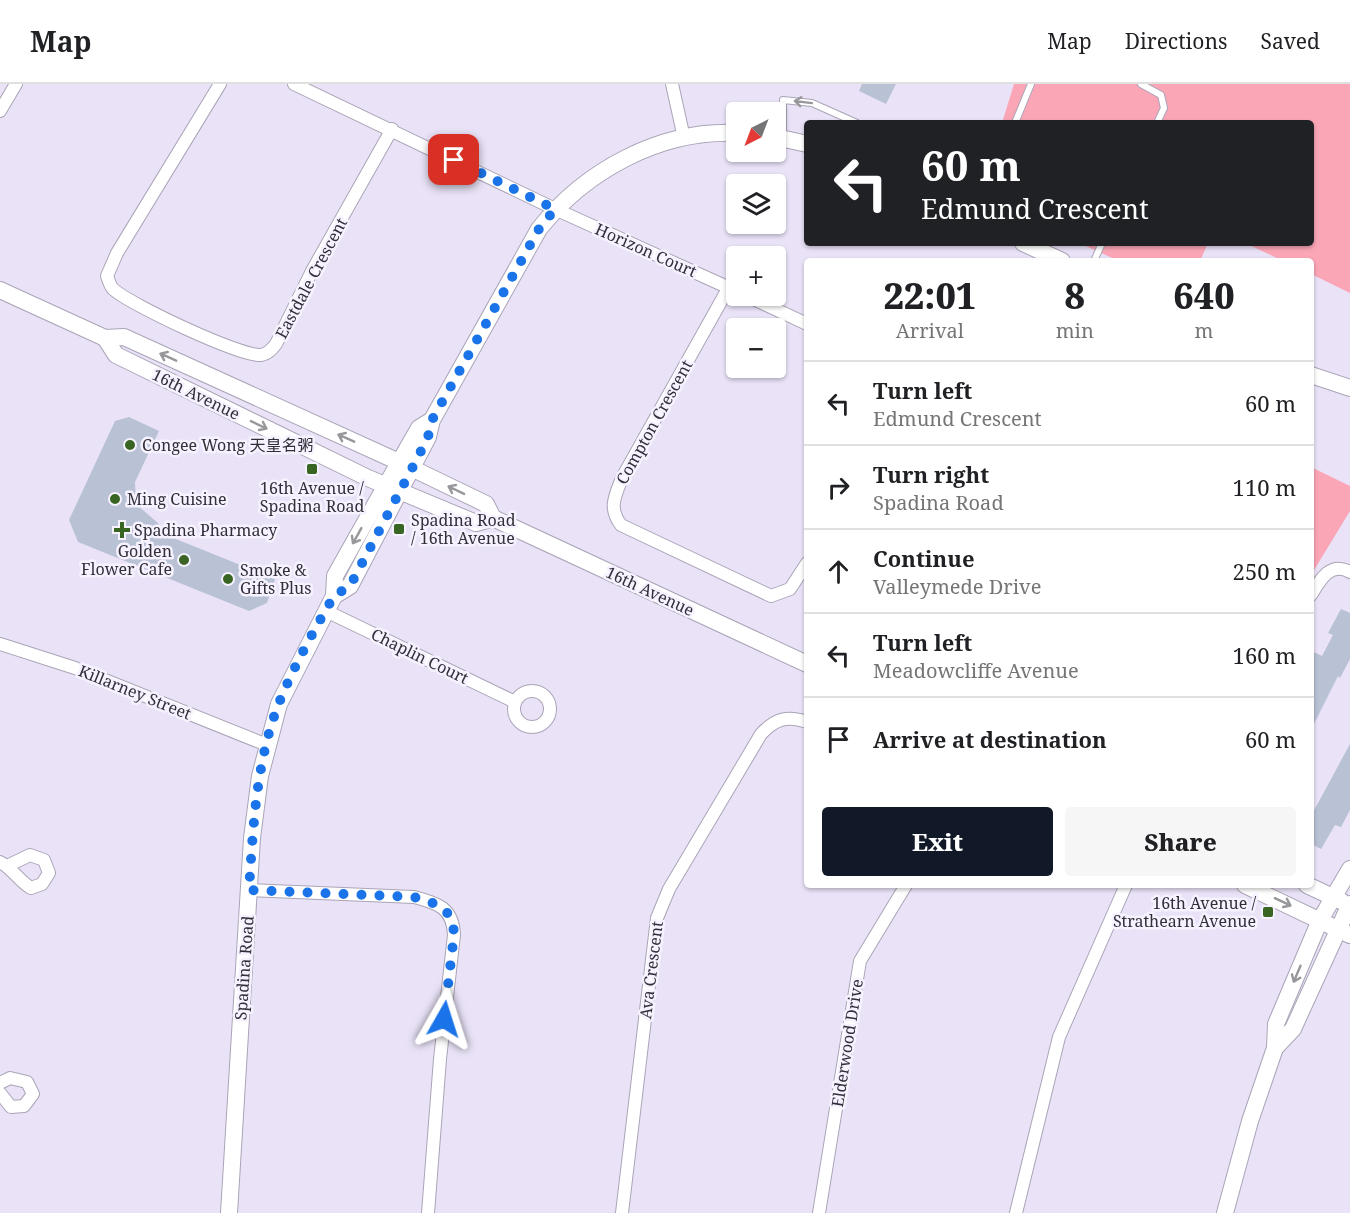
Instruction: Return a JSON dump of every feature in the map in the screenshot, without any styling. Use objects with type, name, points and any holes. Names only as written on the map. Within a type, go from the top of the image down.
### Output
[{"type":"street","points":[[0,111],[16,84]]},
{"type":"street","name":"Eastdale Crescent","points":[[219,84],[117,253],[107,276],[112,288],[130,300],[233,350],[261,355],[276,344],[312,271],[392,129]]},
{"type":"street","name":"Horizon Court","points":[[294,84],[555,209],[726,286]]},
{"type":"street","points":[[672,84],[684,138]]},
{"type":"street","name":"Spadina Road","points":[[229,1213],[252,838],[267,745],[279,704],[330,603],[335,576],[393,488],[405,465],[428,437],[432,420],[539,229],[555,209],[575,190],[635,152],[684,138],[726,134]]},
{"type":"street","points":[[786,140],[804,143]]},
{"type":"street","points":[[1030,246],[1056,258]]},
{"type":"street","name":"16th Avenue","points":[[0,290],[105,338],[123,337],[405,465],[486,504],[493,518],[804,663]]},
{"type":"street","name":"Compton Crescent","points":[[726,301],[622,478],[612,502],[614,516],[621,525],[771,596],[790,589],[804,568]]},
{"type":"street","points":[[768,306],[804,323]]},
{"type":"street","name":"16th Avenue","points":[[105,338],[116,355],[393,488],[476,523],[493,518]]},
{"type":"street","points":[[1314,376],[1350,388]]},
{"type":"street","points":[[1314,591],[1327,572],[1338,568],[1350,572]]},
{"type":"street","name":"Chaplin Court","points":[[330,603],[515,702]]},
{"type":"street","name":"Killarney Street","points":[[0,644],[75,668],[267,745]]},
{"type":"street","name":"Ava Crescent","points":[[622,1213],[652,946],[661,902],[761,734],[772,722],[784,718],[804,721]]},
{"type":"street","points":[[1225,1213],[1250,1121],[1275,1048],[1276,1024],[1320,920],[1350,869]]},
{"type":"street","name":"Elderwood Drive","points":[[819,1213],[860,961],[904,888]]},
{"type":"street","points":[[1016,1213],[1059,1037],[1125,888]]},
{"type":"street","points":[[1251,888],[1344,932]]},
{"type":"street","points":[[1275,1048],[1293,1029],[1344,932],[1350,905],[1313,888]]},
{"type":"street","points":[[249,890],[414,897],[432,902],[448,912],[453,922],[454,935],[449,958],[428,1213]]},
{"type":"street","points":[[0,1083],[10,1078],[27,1082],[33,1094],[24,1106],[11,1107],[0,1093]]},
{"type":"lane","points":[[1016,120],[1031,84]]},
{"type":"lane","points":[[1141,84],[1161,95],[1164,108],[1158,120]]},
{"type":"lane","points":[[783,102],[783,100],[812,103],[850,120]]},
{"type":"shaded area","points":[[1014,84],[1350,84],[1350,293],[1314,275],[1314,258],[1277,258],[1251,246],[1314,246],[1314,120],[1003,120]]},
{"type":"shaded area","points":[[1086,246],[1207,246],[1201,258],[1112,258]]},
{"type":"shaded area","points":[[1314,468],[1350,486],[1350,511],[1314,570]]},
{"type":"building","points":[[862,84],[896,84],[886,104],[859,91]]},
{"type":"building","points":[[129,417],[159,431],[135,482],[136,504],[159,524],[156,531],[275,579],[267,603],[249,611],[78,542],[69,520],[115,421]]},
{"type":"building","points":[[1341,609],[1350,613],[1350,659],[1340,678],[1338,676],[1314,724],[1314,652],[1322,656],[1333,635],[1328,633]]},
{"type":"building","points":[[1350,744],[1350,810],[1341,827],[1335,825],[1321,849],[1314,846],[1314,810]]},
{"type":"place","name":"Congee Wong 天皇名粥","points":[[130,445]]},
{"type":"place","name":"16th Avenue / Spadina Road","points":[[312,469]]},
{"type":"place","name":"Ming Cuisine","points":[[115,499]]},
{"type":"place","name":"Spadina Road / 16th Avenue","points":[[399,529]]},
{"type":"place","name":"Spadina Pharmacy","points":[[122,530]]},
{"type":"place","name":"Golden Flower Cafe","points":[[184,560]]},
{"type":"place","name":"Smoke & Gifts Plus","points":[[228,579]]},
{"type":"place","name":"16th Avenue / Strathearn Avenue","points":[[1268,912]]},
{"type":"route","points":[[444,1019],[449,958],[454,935],[453,922],[448,912],[432,902],[414,897],[249,890],[252,838],[260,776],[279,704],[326,610],[334,596],[350,586],[428,437],[432,420],[539,229],[555,209],[454,160]]}]
